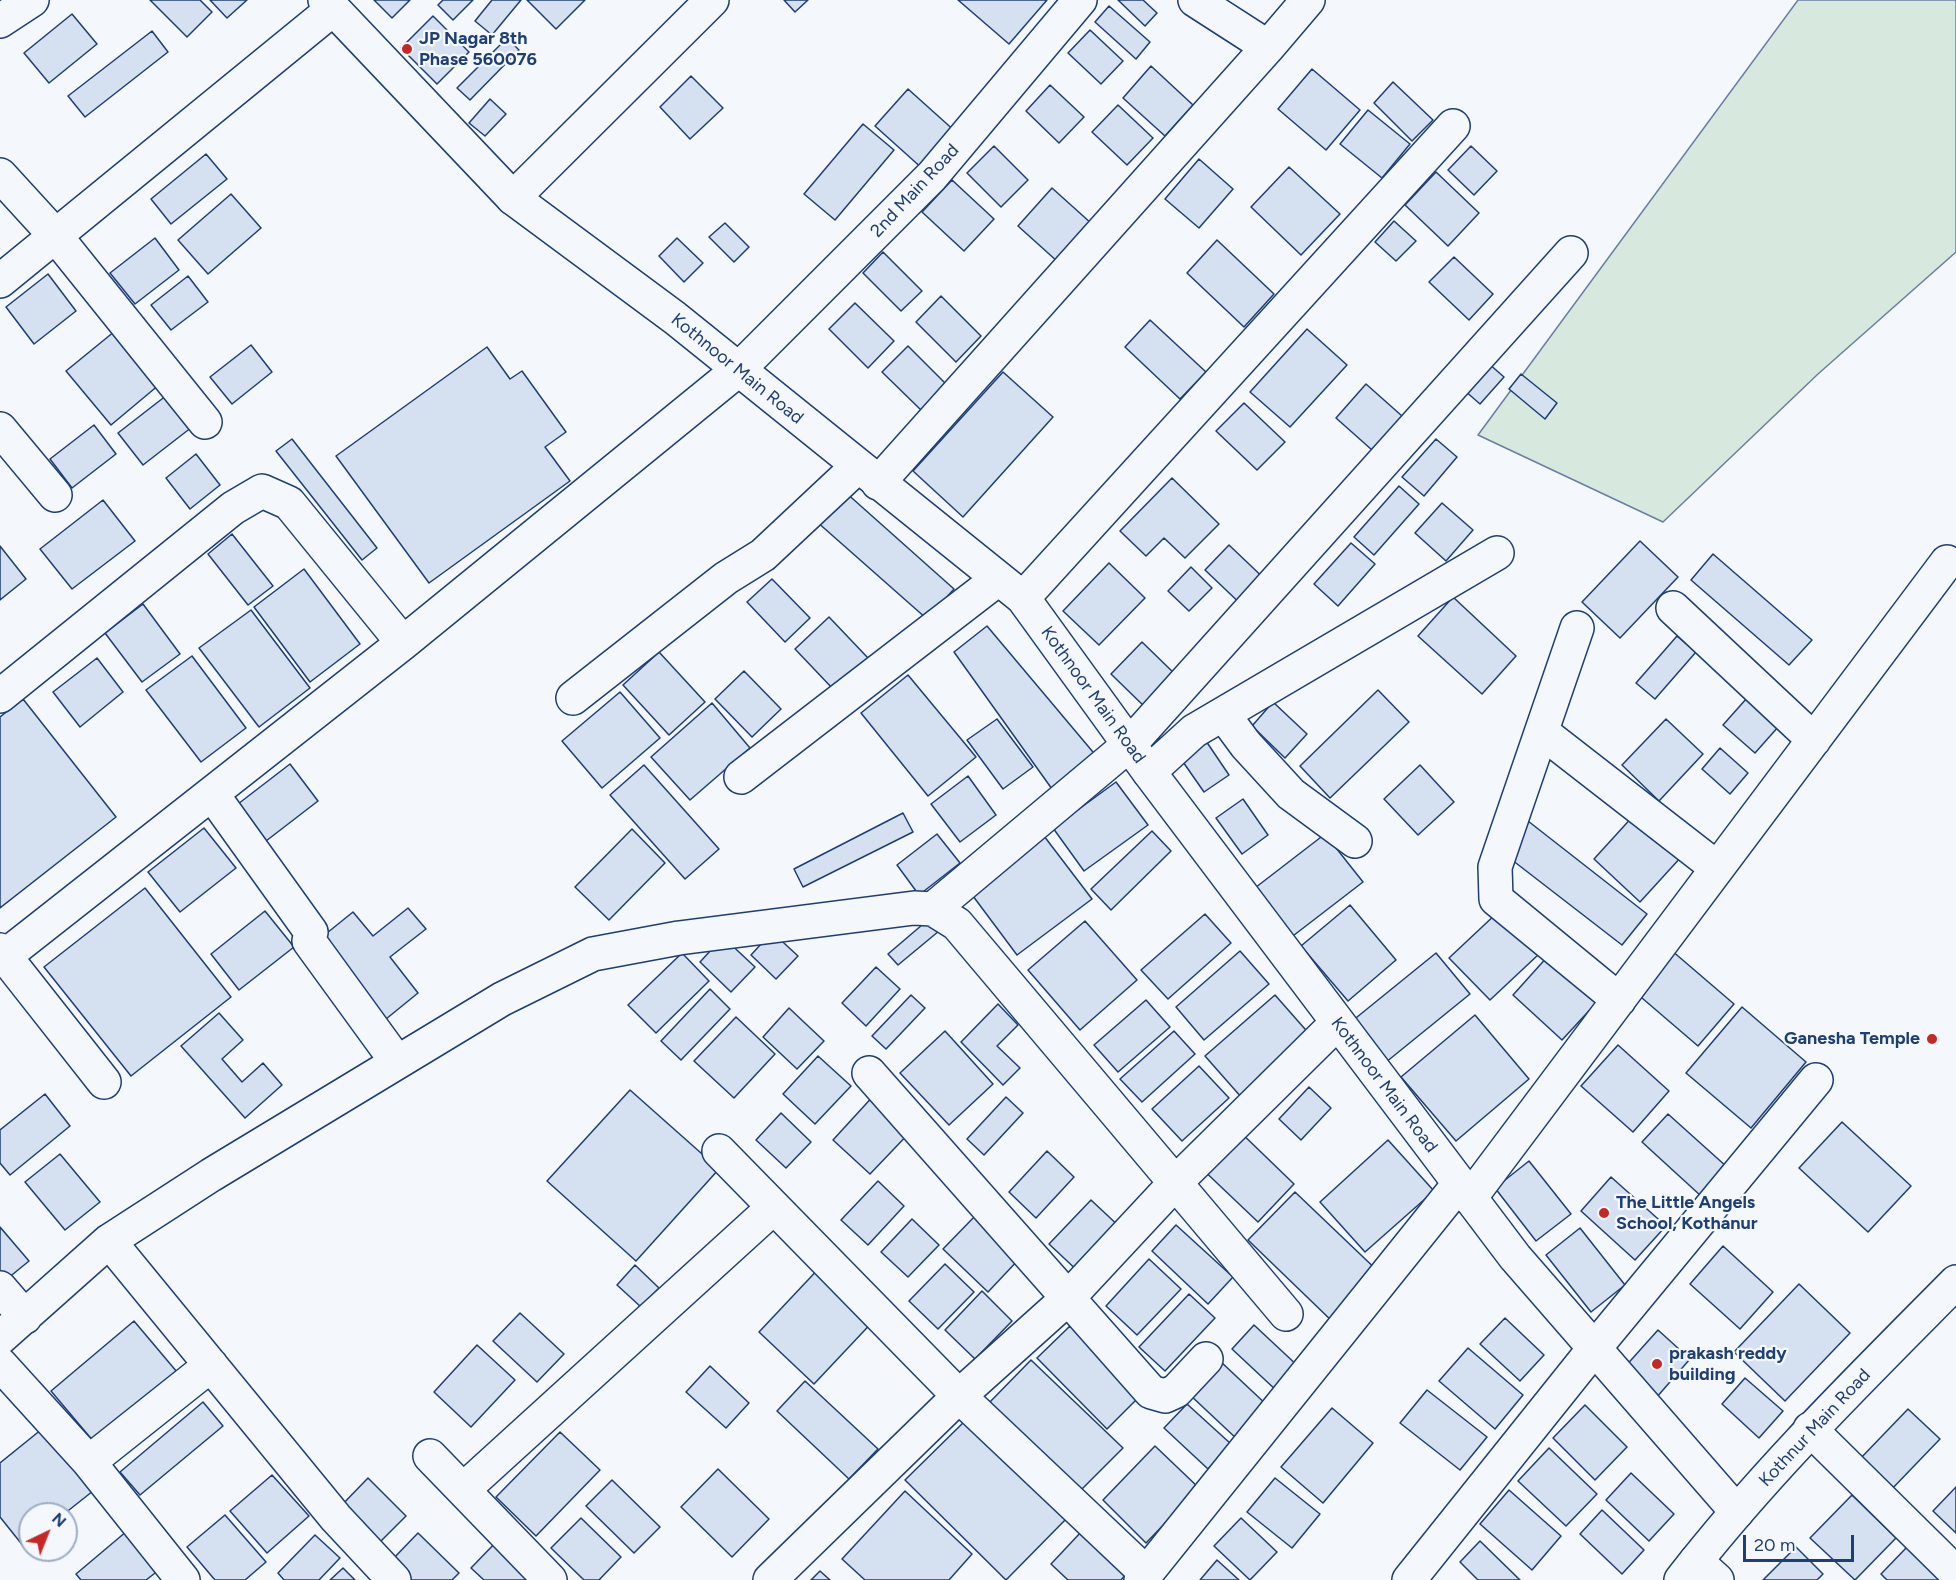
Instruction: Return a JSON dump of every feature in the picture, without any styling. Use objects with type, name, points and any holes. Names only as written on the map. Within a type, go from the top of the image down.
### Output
[{"type":"street","points":[[0,21],[32,0]]},
{"type":"street","points":[[513,198],[712,0]]},
{"type":"street","name":"2nd Main Road","points":[[3,953],[212,794],[404,643],[738,370],[932,176],[1080,0]]},
{"type":"street","points":[[1196,0],[1268,47]]},
{"type":"street","points":[[573,698],[726,578],[763,555],[868,475],[1268,47],[1308,0]]},
{"type":"street","points":[[0,280],[329,4]]},
{"type":"street","name":"Kothnoor Main Road","points":[[329,4],[513,198],[675,318],[1010,589],[1130,744],[1464,1191],[1593,1350],[1737,1512]]},
{"type":"street","points":[[741,777],[1010,589],[1453,126]]},
{"type":"street","points":[[0,175],[54,234],[205,422]]},
{"type":"street","points":[[933,909],[1130,744],[1571,253]]},
{"type":"street","points":[[0,429],[55,495]]},
{"type":"street","points":[[0,696],[233,508],[262,491],[289,503],[404,643]]},
{"type":"street","points":[[1149,772],[1194,731],[1497,553]]},
{"type":"street","points":[[719,1151],[959,1396],[1144,1577],[1619,1000],[1947,562]]},
{"type":"street","points":[[1673,608],[1814,740]]},
{"type":"street","points":[[1577,628],[1495,867],[1496,898],[1619,1000]]},
{"type":"street","points":[[1223,714],[1246,745],[1291,794],[1355,841]]},
{"type":"street","points":[[1542,732],[1717,868]]},
{"type":"street","points":[[212,794],[311,932],[309,941],[397,1062]]},
{"type":"street","points":[[0,1338],[109,1241],[211,1175],[502,999],[593,954],[702,935],[914,908],[933,909],[957,924],[1177,1181],[1286,1314]]},
{"type":"street","points":[[3,953],[104,1082]]},
{"type":"street","points":[[770,1580],[959,1396],[1066,1299],[1177,1181],[1337,1023]]},
{"type":"street","points":[[869,1072],[1066,1299],[1151,1392],[1165,1396],[1176,1391],[1206,1359]]},
{"type":"street","points":[[1409,1580],[1593,1350],[1816,1080]]},
{"type":"street","points":[[463,1490],[774,1207]]},
{"type":"street","points":[[109,1241],[336,1518],[394,1580]]},
{"type":"street","name":"Kothnur Main Road","points":[[1698,1574],[1737,1512],[1810,1429],[1955,1286]]},
{"type":"street","points":[[0,1288],[24,1317]]},
{"type":"street","points":[[0,1364],[88,1462],[183,1580]]},
{"type":"street","points":[[88,1462],[211,1365]]},
{"type":"street","points":[[1810,1429],[1956,1573]]},
{"type":"street","points":[[430,1456],[550,1580]]},
{"type":"shaded area","points":[[1798,0],[1956,0],[1956,252],[1818,374],[1663,522],[1478,435]]},
{"type":"building","points":[[150,0],[200,0],[212,12],[187,37]]},
{"type":"building","points":[[210,0],[247,0],[227,18]]},
{"type":"building","points":[[374,0],[410,0],[392,18]]},
{"type":"building","points":[[443,0],[473,0],[453,20],[438,5]]},
{"type":"building","points":[[492,0],[521,0],[492,35],[475,21]]},
{"type":"building","points":[[527,0],[585,0],[556,29]]},
{"type":"building","points":[[784,0],[808,0],[795,12]]},
{"type":"building","points":[[958,0],[1047,0],[1009,44]]},
{"type":"building","points":[[1118,0],[1143,0],[1157,13],[1145,26]]},
{"type":"building","points":[[1109,6],[1150,42],[1136,59],[1095,22]]},
{"type":"building","points":[[72,14],[97,44],[49,83],[24,53]]},
{"type":"building","points":[[433,16],[469,52],[437,84],[401,48]]},
{"type":"building","points":[[1090,30],[1123,61],[1101,84],[1068,53]]},
{"type":"building","points":[[152,31],[168,52],[85,117],[68,96]]},
{"type":"building","points":[[507,38],[519,50],[470,100],[457,88]]},
{"type":"building","points":[[1151,66],[1193,105],[1165,136],[1123,98]]},
{"type":"building","points":[[1312,69],[1360,110],[1326,150],[1278,109]]},
{"type":"building","points":[[691,76],[723,108],[690,139],[660,107]]},
{"type":"building","points":[[1393,82],[1433,120],[1412,141],[1374,103]]},
{"type":"building","points":[[1050,85],[1084,117],[1059,143],[1026,111]]},
{"type":"building","points":[[908,89],[957,133],[924,170],[875,126]]},
{"type":"building","points":[[490,99],[506,114],[485,136],[469,123]]},
{"type":"building","points":[[1118,105],[1153,138],[1127,165],[1092,132]]},
{"type":"building","points":[[1368,110],[1410,144],[1382,178],[1340,144]]},
{"type":"building","points":[[863,124],[894,150],[835,220],[804,194]]},
{"type":"building","points":[[994,146],[1028,180],[1001,207],[967,173]]},
{"type":"building","points":[[1471,146],[1497,171],[1474,195],[1448,170]]},
{"type":"building","points":[[206,154],[227,179],[171,224],[151,199]]},
{"type":"building","points":[[1199,159],[1233,189],[1199,228],[1165,199]]},
{"type":"building","points":[[1289,167],[1340,214],[1301,255],[1251,207]]},
{"type":"building","points":[[1436,172],[1479,213],[1448,246],[1405,205]]},
{"type":"building","points":[[952,180],[994,219],[964,251],[922,212]]},
{"type":"building","points":[[1052,188],[1092,224],[1058,262],[1018,226]]},
{"type":"building","points":[[231,194],[261,228],[208,274],[178,240]]},
{"type":"building","points":[[1394,221],[1416,241],[1396,261],[1375,242]]},
{"type":"building","points":[[725,223],[749,247],[734,262],[709,237]]},
{"type":"building","points":[[155,238],[179,270],[135,304],[110,273]]},
{"type":"building","points":[[677,238],[703,263],[684,282],[659,256]]},
{"type":"building","points":[[1217,240],[1274,294],[1244,327],[1187,273]]},
{"type":"building","points":[[883,252],[922,291],[901,311],[863,273]]},
{"type":"building","points":[[1454,257],[1493,294],[1469,320],[1429,282]]},
{"type":"building","points":[[48,274],[76,311],[34,344],[6,307]]},
{"type":"building","points":[[188,276],[208,302],[171,330],[151,305]]},
{"type":"building","points":[[941,296],[981,336],[956,362],[916,322]]},
{"type":"building","points":[[855,303],[894,341],[868,368],[829,329]]},
{"type":"building","points":[[1150,320],[1206,372],[1180,399],[1125,347]]},
{"type":"building","points":[[1307,329],[1347,365],[1290,427],[1250,392]]},
{"type":"building","points":[[115,331],[160,384],[111,425],[66,371]]},
{"type":"building","points":[[251,345],[272,372],[232,404],[210,377]]},
{"type":"building","points":[[908,346],[947,385],[922,411],[882,372]]},
{"type":"building","points":[[487,347],[510,379],[522,371],[566,432],[545,447],[570,481],[429,583],[336,456]]},
{"type":"building","points":[[1488,363],[1504,377],[1480,404],[1464,390]]},
{"type":"building","points":[[1003,372],[1053,417],[963,517],[913,471]]},
{"type":"building","points":[[1521,374],[1557,403],[1545,419],[1509,389]]},
{"type":"building","points":[[1366,384],[1411,424],[1381,458],[1336,418]]},
{"type":"building","points":[[167,395],[192,427],[143,465],[118,433]]},
{"type":"building","points":[[1244,403],[1285,442],[1257,470],[1216,431]]},
{"type":"building","points":[[94,425],[116,454],[72,488],[50,459]]},
{"type":"building","points":[[292,439],[377,548],[362,560],[276,451]]},
{"type":"building","points":[[1436,439],[1457,457],[1424,496],[1402,477]]},
{"type":"building","points":[[196,454],[220,485],[190,509],[166,478]]},
{"type":"building","points":[[1172,478],[1219,524],[1185,558],[1164,538],[1146,556],[1120,531]]},
{"type":"building","points":[[1399,486],[1419,504],[1374,555],[1354,537]]},
{"type":"building","points":[[844,491],[954,589],[927,619],[816,521]]},
{"type":"building","points":[[103,500],[135,541],[72,589],[40,549]]},
{"type":"building","points":[[1442,503],[1473,530],[1446,561],[1415,533]]},
{"type":"building","points":[[232,534],[273,586],[248,605],[208,554]]},
{"type":"building","points":[[1640,541],[1678,577],[1620,638],[1582,602]]},
{"type":"building","points":[[1351,543],[1375,564],[1338,606],[1314,584]]},
{"type":"building","points":[[1229,545],[1271,585],[1247,610],[1205,570]]},
{"type":"building","points":[[0,546],[26,579],[0,600]]},
{"type":"building","points":[[1713,554],[1812,640],[1789,665],[1691,580]]},
{"type":"building","points":[[1109,563],[1145,598],[1099,645],[1063,611]]},
{"type":"building","points":[[1191,567],[1212,588],[1189,611],[1168,591]]},
{"type":"building","points":[[304,569],[360,644],[310,682],[254,607]]},
{"type":"building","points":[[772,579],[810,618],[785,642],[747,602]]},
{"type":"building","points":[[1453,597],[1516,656],[1482,694],[1418,636]]},
{"type":"building","points":[[143,604],[180,654],[142,682],[105,633]]},
{"type":"building","points":[[251,610],[310,688],[259,727],[199,648]]},
{"type":"building","points":[[829,617],[868,658],[834,690],[795,649]]},
{"type":"building","points":[[987,626],[1098,758],[1052,789],[954,652]]},
{"type":"building","points":[[1677,636],[1696,652],[1655,699],[1636,683]]},
{"type":"building","points":[[1142,642],[1178,677],[1148,710],[1111,674]]},
{"type":"building","points":[[659,652],[705,702],[669,735],[623,685]]},
{"type":"building","points":[[192,656],[246,728],[201,762],[146,690]]},
{"type":"building","points":[[97,658],[123,692],[80,727],[53,692]]},
{"type":"building","points":[[744,671],[781,709],[752,737],[715,699]]},
{"type":"building","points":[[908,675],[976,757],[928,796],[861,713]]},
{"type":"building","points":[[1378,690],[1409,722],[1330,798],[1300,766]]},
{"type":"building","points":[[620,692],[660,738],[602,788],[562,741]]},
{"type":"building","points":[[1747,698],[1779,726],[1755,753],[1723,725]]},
{"type":"building","points":[[23,699],[116,817],[0,908],[0,717]]},
{"type":"building","points":[[1273,702],[1307,734],[1285,758],[1252,726]]},
{"type":"building","points":[[712,703],[750,748],[690,800],[651,757]]},
{"type":"building","points":[[997,719],[1033,767],[1003,789],[967,740]]},
{"type":"building","points":[[1666,719],[1703,754],[1659,801],[1622,765]]},
{"type":"building","points":[[1206,741],[1229,775],[1204,792],[1181,759]]},
{"type":"building","points":[[1720,748],[1748,773],[1730,794],[1702,769]]},
{"type":"building","points":[[290,764],[318,801],[266,841],[238,804]]},
{"type":"building","points":[[644,765],[719,849],[685,879],[610,795]]},
{"type":"building","points":[[1420,765],[1454,802],[1418,835],[1384,799]]},
{"type":"building","points":[[968,776],[996,815],[960,842],[931,804]]},
{"type":"building","points":[[1116,782],[1148,825],[1084,871],[1053,828]]},
{"type":"building","points":[[1243,799],[1268,835],[1242,854],[1216,818]]},
{"type":"building","points":[[903,813],[913,832],[803,887],[794,869]]},
{"type":"building","points":[[1635,814],[1682,856],[1640,902],[1594,859]]},
{"type":"building","points":[[1528,821],[1647,914],[1622,945],[1503,853]]},
{"type":"building","points":[[204,828],[236,868],[180,912],[148,872]]},
{"type":"building","points":[[632,829],[665,863],[609,920],[575,887]]},
{"type":"building","points":[[1152,831],[1171,851],[1111,910],[1091,889]]},
{"type":"building","points":[[937,834],[960,863],[919,895],[897,865]]},
{"type":"building","points":[[1325,834],[1363,882],[1289,939],[1251,891]]},
{"type":"building","points":[[1044,836],[1092,899],[1017,955],[970,892]]},
{"type":"building","points":[[145,888],[231,997],[131,1076],[44,967]]},
{"type":"building","points":[[1350,905],[1396,960],[1348,1001],[1301,946]]},
{"type":"building","points":[[408,908],[426,929],[390,957],[418,993],[386,1019],[322,937],[353,912],[373,936]]},
{"type":"building","points":[[265,911],[294,947],[239,990],[211,954]]},
{"type":"building","points":[[1498,912],[1539,954],[1490,1000],[1449,958]]},
{"type":"building","points":[[1205,914],[1231,943],[1168,999],[1141,970]]},
{"type":"building","points":[[929,919],[939,931],[898,965],[888,954]]},
{"type":"building","points":[[1085,921],[1137,980],[1080,1030],[1028,970]]},
{"type":"building","points":[[772,932],[798,956],[776,979],[751,955]]},
{"type":"building","points":[[723,937],[755,967],[731,992],[700,962]]},
{"type":"building","points":[[1671,950],[1734,1004],[1698,1046],[1635,992]]},
{"type":"building","points":[[1240,951],[1269,984],[1204,1040],[1176,1007]]},
{"type":"building","points":[[682,953],[709,981],[656,1033],[628,1005]]},
{"type":"building","points":[[1436,953],[1470,994],[1380,1067],[1346,1026]]},
{"type":"building","points":[[1549,955],[1598,1001],[1562,1040],[1513,995]]},
{"type":"building","points":[[876,967],[900,989],[866,1026],[842,1003]]},
{"type":"building","points":[[710,989],[730,1009],[681,1060],[661,1041]]},
{"type":"building","points":[[911,995],[925,1008],[886,1049],[872,1036]]},
{"type":"building","points":[[1275,995],[1312,1037],[1242,1098],[1205,1056]]},
{"type":"building","points":[[1146,1000],[1170,1027],[1118,1072],[1094,1045]]},
{"type":"building","points":[[998,1004],[1018,1025],[997,1046],[1020,1068],[1003,1085],[961,1042]]},
{"type":"building","points":[[1742,1007],[1806,1062],[1751,1128],[1686,1073]]},
{"type":"building","points":[[789,1008],[824,1041],[797,1069],[763,1037]]},
{"type":"building","points":[[219,1013],[243,1040],[222,1059],[242,1082],[263,1063],[282,1085],[245,1118],[181,1046]]},
{"type":"building","points":[[1475,1015],[1529,1079],[1456,1141],[1401,1077]]},
{"type":"building","points":[[736,1017],[775,1054],[734,1098],[694,1061]]},
{"type":"building","points":[[945,1031],[993,1084],[949,1125],[900,1073]]},
{"type":"building","points":[[1174,1031],[1195,1054],[1142,1102],[1120,1079]]},
{"type":"building","points":[[1618,1045],[1669,1091],[1633,1132],[1581,1086]]},
{"type":"building","points":[[818,1056],[851,1086],[815,1124],[783,1094]]},
{"type":"building","points":[[1199,1066],[1229,1098],[1182,1141],[1152,1109]]},
{"type":"building","points":[[1309,1087],[1331,1108],[1301,1140],[1279,1119]]},
{"type":"building","points":[[630,1090],[719,1169],[636,1261],[547,1181]]},
{"type":"building","points":[[876,1093],[914,1128],[870,1174],[833,1140]]},
{"type":"building","points":[[45,1094],[70,1126],[10,1175],[0,1163],[0,1130]]},
{"type":"building","points":[[1006,1097],[1023,1113],[984,1155],[967,1139]]},
{"type":"building","points":[[781,1113],[811,1142],[786,1168],[756,1140]]},
{"type":"building","points":[[1668,1114],[1727,1167],[1701,1196],[1642,1142]]},
{"type":"building","points":[[1842,1122],[1911,1186],[1868,1232],[1799,1168]]},
{"type":"building","points":[[1234,1126],[1294,1184],[1258,1222],[1197,1164]]},
{"type":"building","points":[[1388,1140],[1434,1191],[1365,1252],[1320,1202]]},
{"type":"building","points":[[1047,1151],[1074,1177],[1036,1218],[1009,1192]]},
{"type":"building","points":[[60,1154],[100,1202],[65,1230],[25,1182]]},
{"type":"building","points":[[1529,1161],[1571,1214],[1536,1241],[1495,1188]]},
{"type":"building","points":[[1611,1177],[1666,1226],[1635,1260],[1581,1211]]},
{"type":"building","points":[[878,1181],[904,1206],[868,1245],[841,1220]]},
{"type":"building","points":[[1295,1192],[1383,1276],[1335,1324],[1248,1240]]},
{"type":"building","points":[[1091,1200],[1123,1230],[1081,1274],[1049,1244]]},
{"type":"building","points":[[977,1214],[1021,1257],[988,1292],[943,1249]]},
{"type":"building","points":[[912,1219],[939,1245],[908,1277],[881,1252]]},
{"type":"building","points":[[1176,1225],[1233,1277],[1208,1304],[1152,1251]]},
{"type":"building","points":[[0,1227],[29,1261],[7,1279],[0,1271]]},
{"type":"building","points":[[1580,1228],[1625,1285],[1591,1312],[1546,1255]]},
{"type":"building","points":[[1723,1246],[1773,1292],[1740,1329],[1690,1284]]},
{"type":"building","points":[[1149,1259],[1181,1289],[1137,1335],[1106,1306]]},
{"type":"building","points":[[823,1264],[879,1315],[814,1384],[759,1332]]},
{"type":"building","points":[[945,1264],[974,1292],[938,1329],[909,1301]]},
{"type":"building","points":[[635,1265],[659,1288],[641,1307],[617,1285]]},
{"type":"building","points":[[1799,1284],[1850,1333],[1785,1401],[1734,1352]]},
{"type":"building","points":[[982,1291],[1012,1321],[975,1359],[945,1330]]},
{"type":"building","points":[[1189,1294],[1215,1318],[1165,1371],[1139,1347]]},
{"type":"building","points":[[520,1313],[564,1354],[537,1382],[493,1341]]},
{"type":"building","points":[[1505,1318],[1544,1355],[1520,1381],[1480,1344]]},
{"type":"building","points":[[134,1321],[177,1372],[94,1442],[51,1391]]},
{"type":"building","points":[[1254,1325],[1300,1368],[1278,1392],[1232,1349]]},
{"type":"building","points":[[1070,1326],[1139,1397],[1107,1429],[1037,1358]]},
{"type":"building","name":"prakash reddy building","points":[[1658,1330],[1690,1359],[1656,1398],[1623,1369]]},
{"type":"building","points":[[477,1345],[515,1380],[471,1427],[434,1392]]},
{"type":"building","points":[[1468,1348],[1523,1395],[1495,1429],[1439,1381]]},
{"type":"building","points":[[1031,1360],[1123,1448],[1077,1494],[986,1406]]},
{"type":"building","points":[[1220,1361],[1269,1407],[1238,1440],[1189,1394]]},
{"type":"building","points":[[710,1366],[749,1403],[726,1428],[686,1392]]},
{"type":"building","points":[[1745,1378],[1783,1411],[1759,1438],[1722,1404]]},
{"type":"building","points":[[805,1381],[878,1449],[849,1479],[777,1411]]},
{"type":"building","points":[[1427,1390],[1487,1437],[1460,1470],[1400,1423]]},
{"type":"building","points":[[203,1402],[223,1426],[140,1495],[120,1472]]},
{"type":"building","points":[[1187,1404],[1231,1444],[1208,1469],[1164,1428]]},
{"type":"building","points":[[1585,1405],[1627,1447],[1595,1480],[1553,1438]]},
{"type":"building","points":[[1332,1408],[1373,1443],[1323,1503],[1281,1467]]},
{"type":"building","points":[[1908,1409],[1940,1439],[1889,1492],[1858,1461]]},
{"type":"building","points":[[969,1417],[1069,1516],[1006,1580],[905,1480]]},
{"type":"building","points":[[42,1429],[93,1491],[78,1503],[18,1502],[18,1540],[0,1517],[0,1463]]},
{"type":"building","points":[[560,1432],[600,1470],[536,1536],[496,1497]]},
{"type":"building","points":[[1155,1446],[1199,1488],[1146,1543],[1103,1500]]},
{"type":"building","points":[[1549,1448],[1597,1494],[1566,1526],[1518,1481]]},
{"type":"building","points":[[718,1469],[769,1519],[732,1557],[681,1507]]},
{"type":"building","points":[[1631,1473],[1674,1514],[1649,1541],[1606,1500]]},
{"type":"building","points":[[272,1475],[309,1516],[267,1553],[230,1511]]},
{"type":"building","points":[[368,1478],[406,1516],[376,1546],[338,1509]]},
{"type":"building","points":[[1275,1478],[1320,1514],[1292,1548],[1247,1512]]},
{"type":"building","points":[[612,1480],[660,1527],[634,1553],[586,1506]]},
{"type":"building","points":[[1956,1487],[1956,1533],[1933,1511]]},
{"type":"building","points":[[1509,1490],[1561,1536],[1532,1570],[1480,1524]]},
{"type":"building","points":[[905,1491],[972,1554],[949,1580],[865,1580],[842,1559]]},
{"type":"building","points":[[1852,1495],[1896,1538],[1855,1580],[1810,1538]]},
{"type":"building","points":[[1602,1510],[1644,1550],[1622,1574],[1580,1534]]},
{"type":"building","points":[[225,1515],[266,1562],[245,1580],[215,1580],[187,1547]]},
{"type":"building","points":[[581,1518],[621,1557],[599,1580],[584,1580],[551,1548]]},
{"type":"building","points":[[1241,1518],[1277,1552],[1250,1580],[1214,1546]]},
{"type":"building","points":[[127,1531],[159,1570],[146,1580],[81,1580],[76,1574]]},
{"type":"building","points":[[1082,1531],[1127,1573],[1121,1580],[1068,1580],[1051,1564]]},
{"type":"building","points":[[418,1533],[459,1573],[452,1580],[408,1580],[390,1562]]},
{"type":"building","points":[[315,1535],[340,1558],[319,1580],[284,1580],[278,1573]]},
{"type":"building","points":[[499,1539],[533,1572],[525,1580],[484,1580],[471,1568]]},
{"type":"building","points":[[1480,1541],[1520,1580],[1478,1580],[1460,1562]]},
{"type":"building","points":[[1908,1546],[1942,1580],[1887,1580],[1881,1574]]},
{"type":"building","points":[[1796,1547],[1823,1574],[1817,1580],[1763,1580]]},
{"type":"building","points":[[1217,1560],[1239,1580],[1200,1580]]},
{"type":"building","points":[[343,1568],[355,1580],[330,1580]]},
{"type":"building","points":[[820,1571],[830,1580],[811,1580]]},
{"type":"place","name":"JP Nagar 8th Phase 560076","points":[[407,49]]},
{"type":"place","name":"Ganesha Temple","points":[[1932,1039]]},
{"type":"place","name":"The Little Angels School, Kothanur","points":[[1604,1213]]},
{"type":"place","name":"prakash reddy building","points":[[1657,1364]]}]
